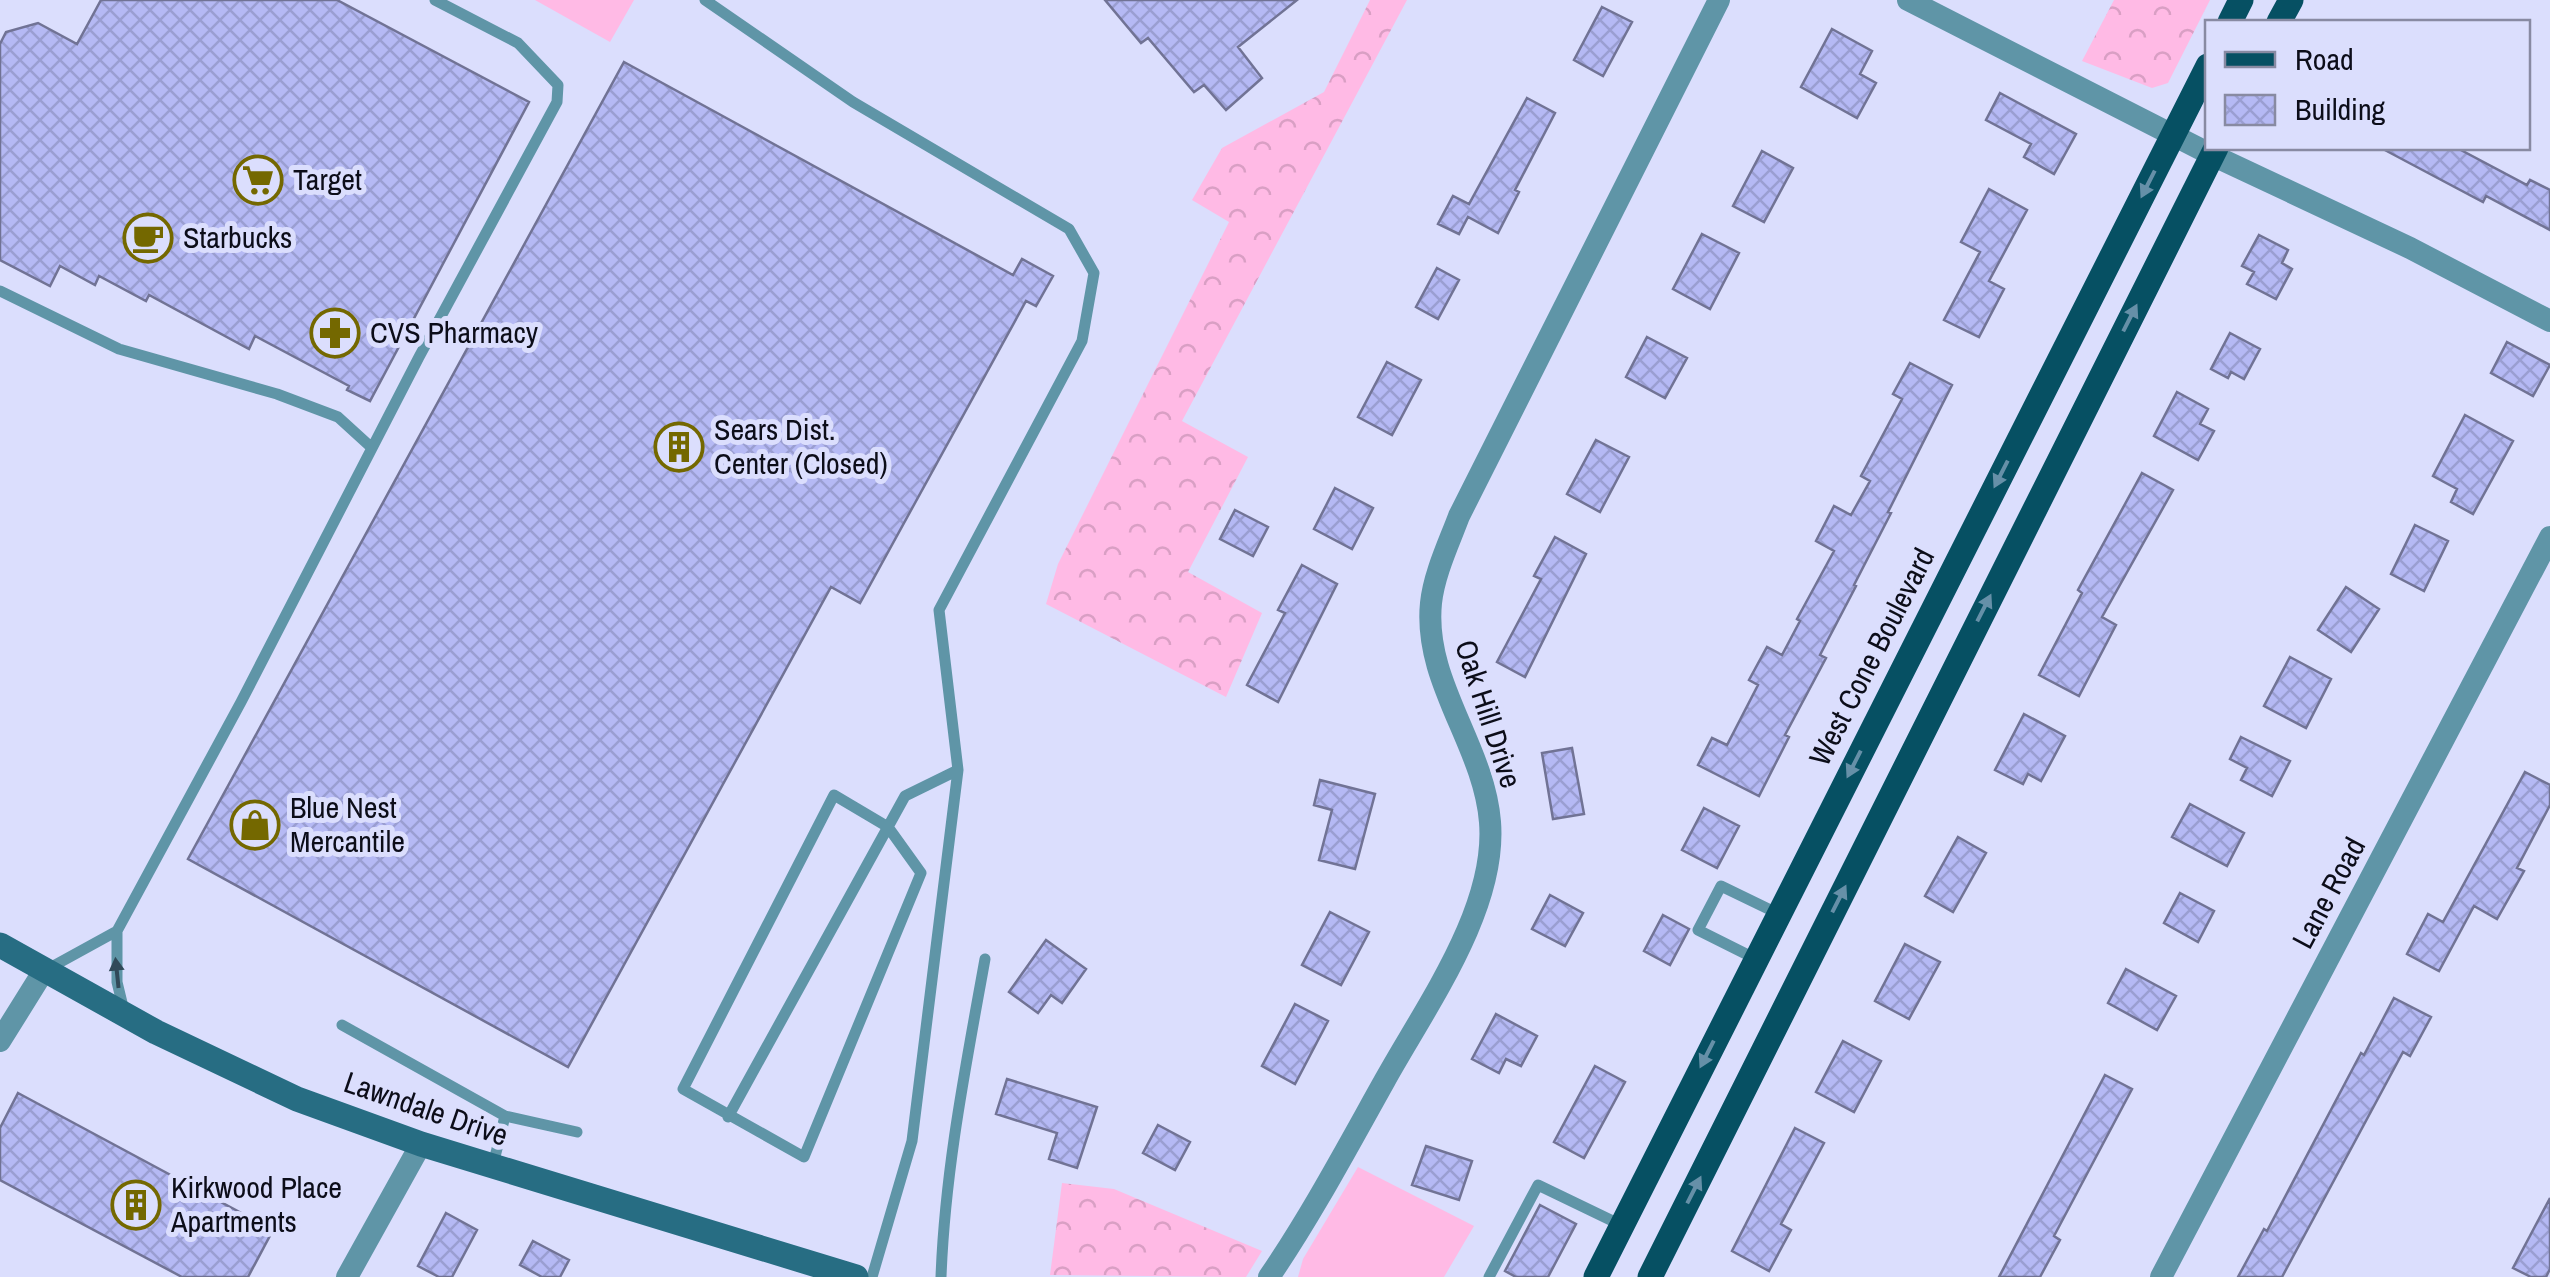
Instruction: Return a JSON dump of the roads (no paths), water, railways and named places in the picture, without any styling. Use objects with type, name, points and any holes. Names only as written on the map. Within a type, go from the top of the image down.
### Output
[{"type":"main road","name":"West Cone Boulevard","points":[[1596,1277],[2205,72]]},
{"type":"main road","points":[[1650,1277],[2214,151]]},
{"type":"main road","name":"Lawndale Drive","points":[[0,945],[125,1015],[297,1099],[421,1144],[810,1270],[854,1277]]},
{"type":"street","name":"Oak Hill Drive","points":[[1269,1277],[1318,1201],[1445,972],[1470,923],[1483,883],[1490,848],[1487,806],[1473,752],[1438,672],[1431,633],[1431,600],[1446,552],[1468,498],[1719,0]]},
{"type":"street","points":[[1908,0],[2205,147]]},
{"type":"street","points":[[2214,151],[2550,322]]},
{"type":"street","name":"Lane Road","points":[[2162,1277],[2550,536]]},
{"type":"street","points":[[0,1042],[43,972]]},
{"type":"street","points":[[347,1277],[421,1144]]},
{"type":"lane","points":[[125,1015],[117,982],[117,931],[557,102],[558,85],[532,54],[435,0]]},
{"type":"lane","points":[[706,0],[853,102],[1069,229],[1094,272],[1082,341],[939,610],[958,770],[912,1141],[872,1277]]},
{"type":"lane","points":[[0,290],[119,349],[266,391],[338,417],[372,448]]},
{"type":"lane","points":[[728,1117],[905,796],[958,770]]},
{"type":"lane","points":[[834,795],[888,827],[921,873],[804,1157],[683,1089],[834,795]]},
{"type":"lane","points":[[1756,960],[1698,930],[1721,886],[1779,914]]},
{"type":"lane","points":[[43,972],[117,931]]},
{"type":"lane","points":[[941,1277],[954,1134],[985,958]]},
{"type":"lane","points":[[342,1026],[505,1116],[577,1132]]},
{"type":"lane","points":[[492,1167],[505,1116]]},
{"type":"lane","points":[[1489,1277],[1538,1185],[1621,1225]]},
{"type":"place","name":"Target","points":[[258,180]]},
{"type":"place","name":"Starbucks","points":[[148,238]]},
{"type":"place","name":"CVS Pharmacy","points":[[335,333]]},
{"type":"place","name":"Sears Dist. Center (Closed)","points":[[679,447]]},
{"type":"place","name":"Blue Nest Mercantile","points":[[255,825]]},
{"type":"place","name":"Kirkwood Place Apartments","points":[[136,1205]]}]
